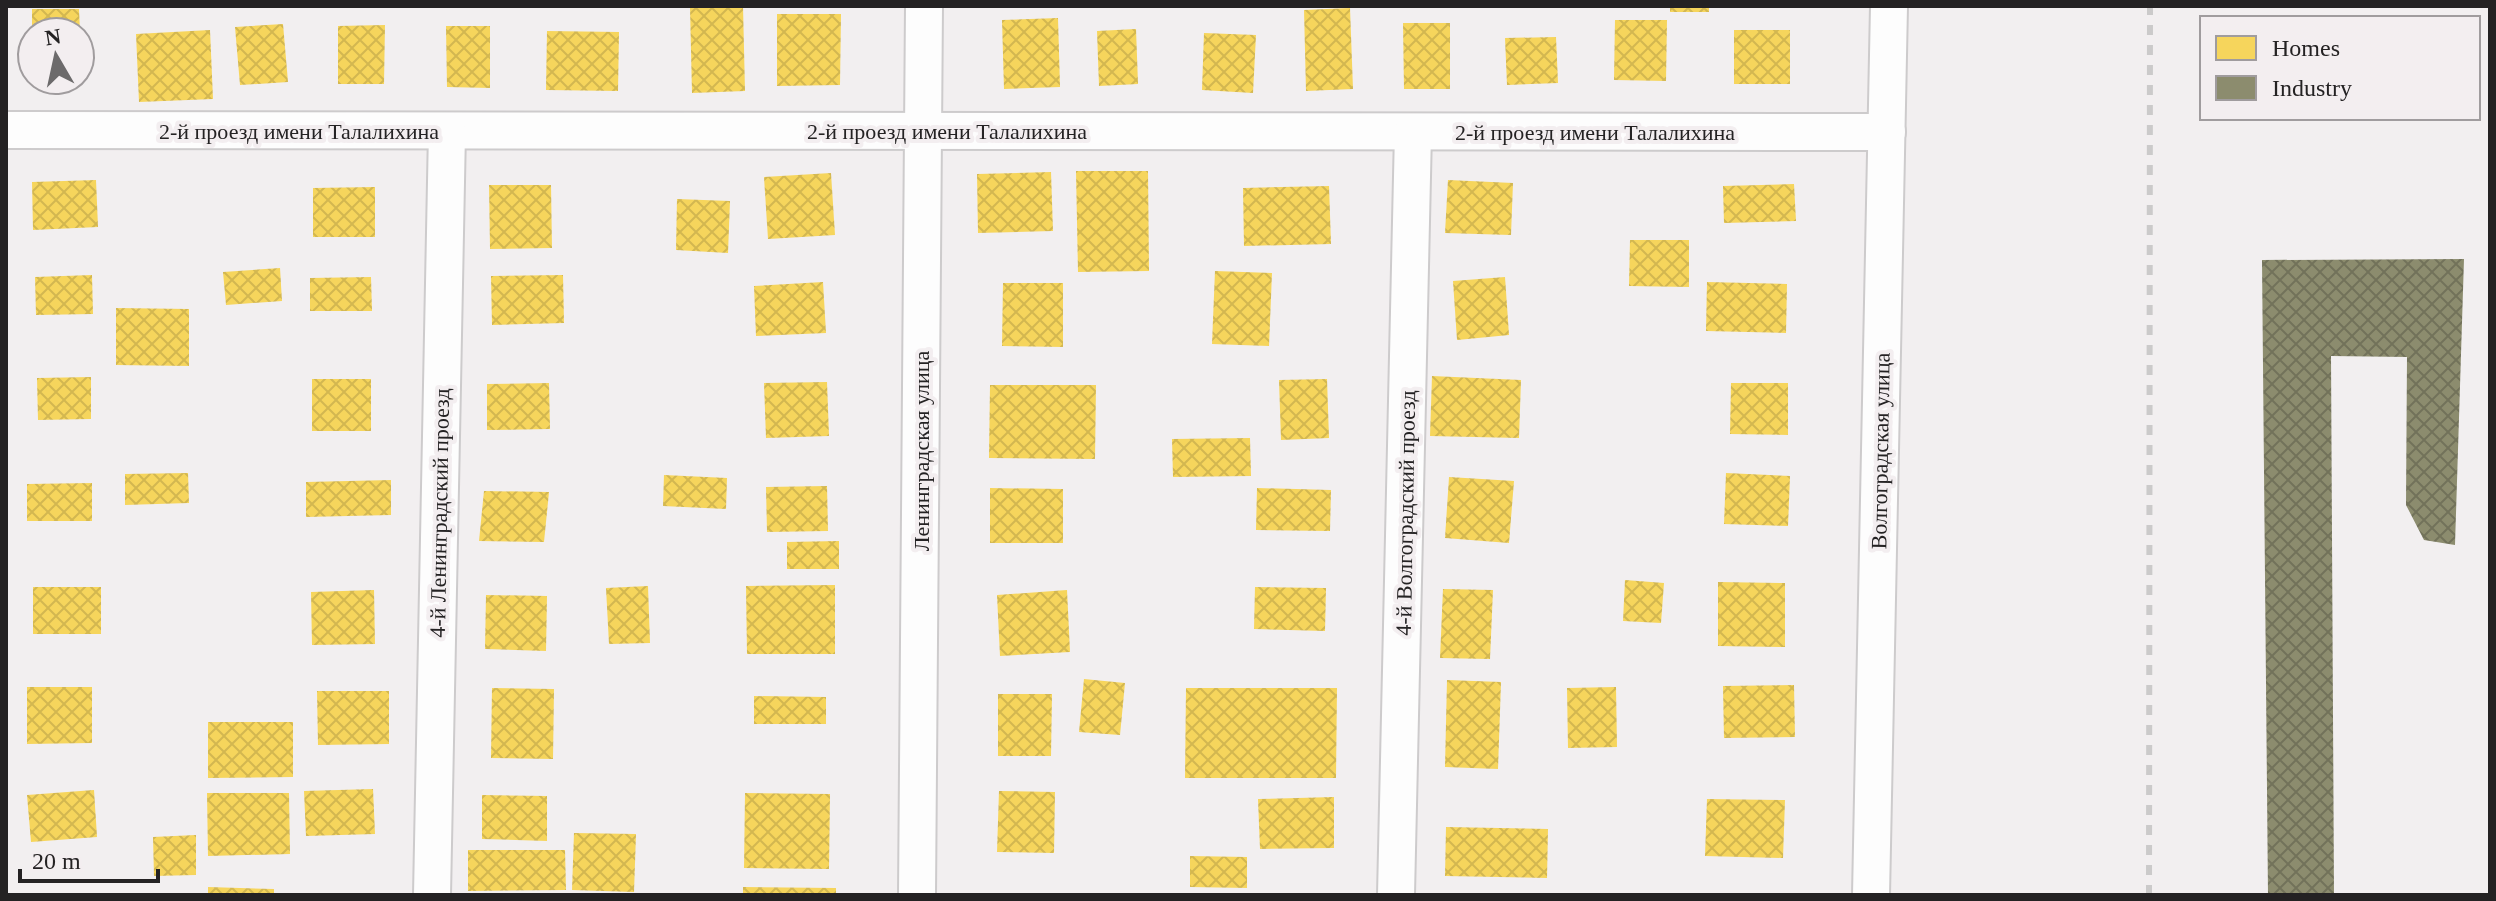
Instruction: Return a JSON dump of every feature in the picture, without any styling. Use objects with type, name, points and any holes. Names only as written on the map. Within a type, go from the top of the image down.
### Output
[{"type":"street","name":"Ленинградская улица","points":[[917,895],[924,6]]},
{"type":"street","name":"Волгоградская улица","points":[[1871,895],[1889,6]]},
{"type":"street","name":"2-й проезд имени Талалихина","points":[[6,130],[1887,132]]},
{"type":"street","name":"4-й Ленинградский проезд","points":[[432,895],[447,131]]},
{"type":"street","name":"4-й Волгоградский проезд","points":[[1396,895],[1413,132]]},
{"type":"building: Homes","points":[[743,6],[745,91],[692,93],[690,8]]},
{"type":"building: Homes","points":[[1670,6],[1709,6],[1709,12],[1670,12]]},
{"type":"building: Homes","points":[[1350,8],[1353,89],[1306,91],[1304,10]]},
{"type":"building: Homes","points":[[32,9],[79,9],[79,16],[32,16]]},
{"type":"building: Homes","points":[[777,14],[841,14],[840,85],[777,86]]},
{"type":"building: Homes","points":[[1058,18],[1060,87],[1004,89],[1002,20]]},
{"type":"building: Homes","points":[[1615,20],[1667,20],[1666,81],[1614,80]]},
{"type":"building: Homes","points":[[1403,23],[1450,23],[1450,89],[1404,89]]},
{"type":"building: Homes","points":[[283,24],[288,82],[240,85],[235,27]]},
{"type":"building: Homes","points":[[385,25],[384,84],[338,84],[338,26]]},
{"type":"building: Homes","points":[[446,26],[490,26],[490,88],[447,87]]},
{"type":"building: Homes","points":[[1136,29],[1138,84],[1099,86],[1097,31]]},
{"type":"building: Homes","points":[[210,30],[213,99],[139,102],[136,34]]},
{"type":"building: Homes","points":[[1734,30],[1790,30],[1790,84],[1734,84]]},
{"type":"building: Homes","points":[[547,31],[619,32],[618,91],[546,90]]},
{"type":"building: Homes","points":[[1204,33],[1256,35],[1253,93],[1202,90]]},
{"type":"building: Homes","points":[[1556,37],[1558,83],[1507,85],[1505,38]]},
{"type":"building: Homes","points":[[1076,171],[1148,171],[1149,271],[1078,272]]},
{"type":"building: Homes","points":[[1051,172],[1053,231],[978,233],[977,174]]},
{"type":"building: Homes","points":[[831,173],[835,235],[768,239],[764,177]]},
{"type":"building: Homes","points":[[96,180],[98,227],[33,230],[32,182]]},
{"type":"building: Homes","points":[[1448,180],[1513,183],[1511,235],[1445,233]]},
{"type":"building: Homes","points":[[1794,184],[1796,221],[1724,223],[1723,186]]},
{"type":"building: Homes","points":[[489,185],[551,185],[552,248],[490,249]]},
{"type":"building: Homes","points":[[1329,186],[1331,244],[1244,246],[1243,188]]},
{"type":"building: Homes","points":[[375,187],[375,237],[313,237],[313,188]]},
{"type":"building: Homes","points":[[677,199],[730,201],[728,253],[676,250]]},
{"type":"building: Homes","points":[[1630,240],[1689,240],[1689,287],[1629,286]]},
{"type":"building: Homes","points":[[280,268],[282,301],[226,305],[223,272]]},
{"type":"building: Homes","points":[[1215,271],[1272,273],[1269,346],[1212,344]]},
{"type":"building: Homes","points":[[92,275],[93,314],[36,315],[35,277]]},
{"type":"building: Homes","points":[[563,275],[564,323],[492,325],[491,276]]},
{"type":"building: Homes","points":[[371,277],[372,311],[310,311],[310,278]]},
{"type":"building: Homes","points":[[1505,277],[1509,335],[1457,340],[1453,281]]},
{"type":"building: Homes","points":[[823,282],[826,333],[756,336],[754,286]]},
{"type":"building: Homes","points":[[1707,282],[1787,284],[1786,333],[1706,331]]},
{"type":"building: Homes","points":[[1003,283],[1063,283],[1063,347],[1002,346]]},
{"type":"building: Homes","points":[[116,308],[189,309],[189,366],[116,365]]},
{"type":"building: Homes","points":[[1432,376],[1521,380],[1519,438],[1430,436]]},
{"type":"building: Homes","points":[[91,377],[91,419],[38,420],[37,378]]},
{"type":"building: Homes","points":[[312,379],[371,379],[371,431],[312,431]]},
{"type":"building: Homes","points":[[1327,379],[1329,438],[1281,440],[1279,380]]},
{"type":"building: Homes","points":[[827,382],[829,436],[766,438],[764,383]]},
{"type":"building: Homes","points":[[549,383],[550,429],[487,430],[487,384]]},
{"type":"building: Homes","points":[[1731,383],[1788,383],[1788,435],[1730,434]]},
{"type":"building: Homes","points":[[990,385],[1096,385],[1095,459],[989,458]]},
{"type":"building: Homes","points":[[1250,438],[1251,476],[1173,477],[1172,439]]},
{"type":"building: Homes","points":[[188,473],[189,503],[125,505],[125,474]]},
{"type":"building: Homes","points":[[1726,473],[1790,476],[1788,526],[1724,524]]},
{"type":"building: Homes","points":[[664,475],[727,478],[726,509],[663,506]]},
{"type":"building: Homes","points":[[1449,477],[1514,481],[1509,543],[1445,538]]},
{"type":"building: Homes","points":[[391,480],[391,515],[306,517],[306,482]]},
{"type":"building: Homes","points":[[92,483],[92,521],[27,521],[27,484]]},
{"type":"building: Homes","points":[[827,486],[828,531],[767,532],[766,487]]},
{"type":"building: Homes","points":[[990,488],[1063,489],[1063,543],[990,543]]},
{"type":"building: Homes","points":[[1257,488],[1331,490],[1330,531],[1256,530]]},
{"type":"building: Homes","points":[[484,491],[549,492],[544,542],[479,541]]},
{"type":"building: Homes","points":[[839,541],[839,569],[787,569],[787,542]]},
{"type":"building: Homes","points":[[1625,580],[1664,583],[1661,623],[1623,621]]},
{"type":"building: Homes","points":[[1718,582],[1785,583],[1785,647],[1718,646]]},
{"type":"building: Homes","points":[[835,585],[835,654],[747,654],[746,586]]},
{"type":"building: Homes","points":[[648,586],[650,643],[609,644],[606,588]]},
{"type":"building: Homes","points":[[33,587],[101,587],[101,634],[33,634]]},
{"type":"building: Homes","points":[[1255,587],[1326,588],[1325,631],[1254,629]]},
{"type":"building: Homes","points":[[1443,589],[1493,590],[1490,659],[1440,658]]},
{"type":"building: Homes","points":[[374,590],[375,644],[312,645],[311,592]]},
{"type":"building: Homes","points":[[1067,590],[1070,652],[1000,656],[997,595]]},
{"type":"building: Homes","points":[[486,595],[547,596],[546,651],[485,649]]},
{"type":"building: Homes","points":[[1084,679],[1125,683],[1120,735],[1079,732]]},
{"type":"building: Homes","points":[[1447,680],[1501,682],[1498,769],[1445,767]]},
{"type":"building: Homes","points":[[1794,685],[1795,737],[1724,738],[1723,686]]},
{"type":"building: Homes","points":[[27,687],[92,687],[92,743],[27,744]]},
{"type":"building: Homes","points":[[1616,687],[1617,747],[1568,748],[1567,688]]},
{"type":"building: Homes","points":[[492,688],[554,689],[553,759],[491,758]]},
{"type":"building: Homes","points":[[1186,688],[1337,688],[1336,778],[1185,778]]},
{"type":"building: Homes","points":[[317,691],[389,691],[389,744],[318,745]]},
{"type":"building: Homes","points":[[998,694],[1052,694],[1051,756],[998,756]]},
{"type":"building: Homes","points":[[754,696],[826,697],[826,724],[754,724]]},
{"type":"building: Homes","points":[[208,722],[293,722],[293,777],[208,778]]},
{"type":"building: Homes","points":[[373,789],[375,834],[306,836],[304,791]]},
{"type":"building: Homes","points":[[94,790],[97,837],[31,842],[27,795]]},
{"type":"building: Homes","points":[[999,791],[1055,792],[1054,853],[997,852]]},
{"type":"building: Homes","points":[[207,793],[289,793],[290,854],[208,856]]},
{"type":"building: Homes","points":[[745,793],[830,794],[829,869],[744,868]]},
{"type":"building: Homes","points":[[482,795],[547,796],[547,841],[482,839]]},
{"type":"building: Homes","points":[[1334,797],[1334,848],[1260,849],[1258,799]]},
{"type":"building: Homes","points":[[1707,799],[1785,800],[1783,858],[1705,856]]},
{"type":"building: Homes","points":[[1446,827],[1548,829],[1547,878],[1445,876]]},
{"type":"building: Homes","points":[[574,833],[636,834],[634,892],[572,890]]},
{"type":"building: Homes","points":[[196,835],[196,875],[154,876],[153,837]]},
{"type":"building: Homes","points":[[468,850],[565,850],[566,890],[468,891]]},
{"type":"building: Homes","points":[[1190,856],[1247,857],[1247,888],[1190,887]]},
{"type":"building: Homes","points":[[208,887],[274,889],[274,895],[208,895]]},
{"type":"building: Homes","points":[[743,887],[836,888],[836,895],[743,895]]},
{"type":"building: Industry","points":[[2464,259],[2455,545],[2424,540],[2406,505],[2407,357],[2331,356],[2334,895],[2268,895],[2262,260]]},
{"type":"railway","points":[[2149,895],[2150,6]]}]
